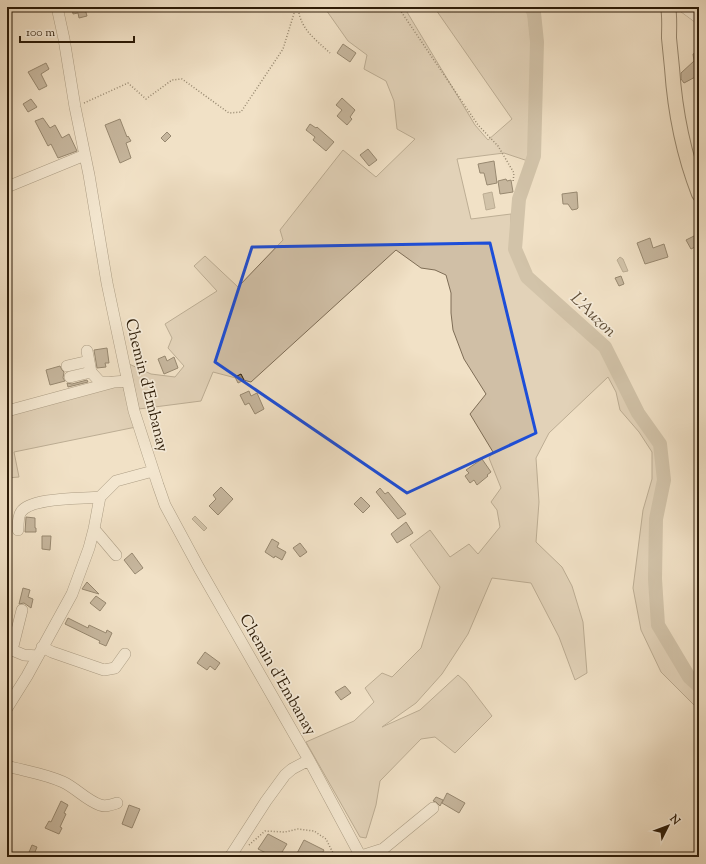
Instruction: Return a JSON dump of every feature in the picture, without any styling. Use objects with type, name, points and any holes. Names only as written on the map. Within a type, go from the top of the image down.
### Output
[{"type":"main road","points":[[663,7],[669,14],[676,106],[680,132],[687,161],[699,194]]},
{"type":"street","name":"Chemin d'Embanay","points":[[57,7],[107,283],[127,381],[134,411],[165,505],[199,568],[309,760],[360,856]]},
{"type":"street","points":[[684,7],[699,18]]},
{"type":"street","points":[[7,187],[85,155]]},
{"type":"street","points":[[69,372],[89,361],[100,382],[127,381]]},
{"type":"street","points":[[7,410],[114,382]]},
{"type":"street","points":[[7,708],[72,594],[89,548],[100,496],[116,481],[153,471]]},
{"type":"street","points":[[18,530],[20,513],[26,506],[39,502],[100,496]]},
{"type":"street","points":[[94,528],[116,555]]},
{"type":"street","points":[[22,610],[9,649],[24,655],[40,652],[52,652],[104,670],[115,668],[125,654]]},
{"type":"street","points":[[230,857],[266,801],[285,775],[292,769],[309,760]]},
{"type":"street","points":[[7,766],[53,778],[65,783],[100,805],[110,806],[117,803]]},
{"type":"street","points":[[360,856],[383,849],[433,808]]},
{"type":"path","points":[[75,107],[128,83],[146,99],[172,80],[182,79],[229,113],[241,112],[283,49],[297,7]]},
{"type":"path","points":[[297,7],[303,26],[330,53]]},
{"type":"path","points":[[398,7],[478,125],[498,146],[514,173],[513,182]]},
{"type":"path","points":[[246,848],[265,831],[284,832],[298,829],[314,831],[326,839],[335,857]]},
{"type":"highlighted area","points":[[490,243],[536,433],[407,493],[215,362],[252,247]]},
{"type":"shaded area","points":[[324,7],[404,7],[475,125],[488,140],[512,119],[434,7],[526,7],[533,59],[531,156],[528,161],[504,153],[457,159],[471,219],[511,214],[510,251],[524,278],[603,350],[636,414],[656,446],[660,479],[653,520],[652,581],[656,626],[687,680],[699,690],[699,710],[661,672],[641,630],[633,588],[643,510],[652,479],[652,452],[639,432],[620,410],[616,392],[608,377],[549,433],[536,458],[539,502],[536,542],[562,567],[572,586],[583,622],[587,673],[575,680],[559,637],[531,583],[492,578],[468,634],[442,674],[416,703],[382,727],[420,710],[458,675],[466,682],[492,716],[455,753],[435,737],[421,739],[380,781],[376,805],[366,838],[360,837],[306,742],[354,721],[374,702],[365,688],[382,673],[392,677],[421,648],[440,587],[410,545],[430,530],[450,557],[469,544],[478,554],[500,527],[497,510],[491,502],[501,488],[489,458],[493,452],[470,414],[486,394],[464,359],[453,330],[451,293],[446,275],[435,270],[421,268],[396,250],[251,382],[213,372],[201,401],[139,409],[129,364],[151,374],[175,377],[184,366],[168,348],[172,338],[165,324],[217,291],[194,266],[205,256],[238,287],[283,240],[280,230],[343,150],[376,177],[415,139],[397,129],[394,101],[386,81],[364,69],[367,55],[348,41]]},
{"type":"shaded area","points":[[492,192],[495,208],[486,210],[483,194]]},
{"type":"shaded area","points":[[620,257],[623,259],[628,271],[623,272],[617,260]]},
{"type":"shaded area","points":[[119,385],[123,387],[136,427],[14,452],[19,477],[7,478],[7,413]]},
{"type":"shaded area","points":[[195,516],[207,528],[204,531],[192,519]]},
{"type":"building","points":[[72,7],[82,7],[82,9],[85,9],[87,16],[79,18],[78,13],[73,14]]},
{"type":"building","points":[[343,44],[356,53],[350,62],[337,53]]},
{"type":"building","points":[[699,51],[699,75],[684,83],[681,79],[681,73],[694,61],[693,54]]},
{"type":"building","points":[[46,63],[49,69],[41,74],[47,86],[39,90],[28,72]]},
{"type":"building","points":[[342,98],[355,110],[350,117],[352,119],[347,125],[337,116],[342,110],[336,105]]},
{"type":"building","points":[[31,99],[37,107],[28,112],[23,104]]},
{"type":"building","points":[[43,118],[50,128],[55,125],[62,138],[69,134],[77,151],[58,158],[51,144],[48,146],[35,121]]},
{"type":"building","points":[[120,119],[127,137],[128,136],[131,141],[126,143],[131,158],[120,163],[105,125]]},
{"type":"building","points":[[310,124],[316,128],[317,127],[334,142],[326,151],[313,140],[315,137],[306,130]]},
{"type":"building","points":[[167,132],[171,136],[165,142],[161,138]]},
{"type":"building","points":[[368,149],[377,160],[369,166],[360,155]]},
{"type":"building","points":[[494,161],[497,183],[487,185],[484,173],[480,173],[478,164]]},
{"type":"building","points":[[506,179],[507,181],[511,180],[513,192],[500,194],[498,181]]},
{"type":"building","points":[[577,192],[578,208],[572,210],[568,204],[563,204],[562,194]]},
{"type":"building","points":[[696,235],[699,245],[691,249],[686,240]]},
{"type":"building","points":[[650,238],[653,248],[664,244],[668,257],[645,264],[637,243]]},
{"type":"building","points":[[621,276],[624,284],[619,286],[615,278]]},
{"type":"building","points":[[107,348],[109,363],[105,363],[106,367],[97,368],[94,350]]},
{"type":"building","points":[[165,356],[167,361],[174,357],[178,368],[164,374],[158,359]]},
{"type":"building","points":[[60,366],[64,372],[63,378],[65,381],[50,385],[46,370]]},
{"type":"building","points":[[241,374],[244,380],[238,383],[235,377]]},
{"type":"building","points":[[87,380],[88,382],[68,387],[67,383],[72,384]]},
{"type":"building","points":[[249,391],[251,396],[257,393],[264,409],[255,414],[249,403],[245,405],[240,395]]},
{"type":"building","points":[[482,459],[491,472],[477,485],[474,480],[470,483],[465,476],[469,473],[466,470]]},
{"type":"building","points":[[221,487],[233,499],[218,515],[209,506],[216,499],[213,495]]},
{"type":"building","points":[[380,488],[385,494],[388,492],[406,514],[398,519],[376,492]]},
{"type":"building","points":[[361,497],[370,506],[363,513],[354,504]]},
{"type":"building","points":[[26,517],[35,518],[36,532],[25,532]]},
{"type":"building","points":[[406,522],[413,533],[397,543],[391,534]]},
{"type":"building","points":[[42,536],[51,536],[50,550],[42,549]]},
{"type":"building","points":[[272,539],[279,543],[277,547],[286,552],[282,560],[275,556],[274,558],[265,552]]},
{"type":"building","points":[[300,543],[307,552],[300,557],[293,548]]},
{"type":"building","points":[[132,553],[143,568],[135,574],[124,560]]},
{"type":"building","points":[[87,582],[99,594],[82,589]]},
{"type":"building","points":[[23,588],[30,590],[28,597],[33,599],[31,608],[24,603],[19,604]]},
{"type":"building","points":[[96,596],[106,603],[100,611],[90,603]]},
{"type":"building","points":[[68,618],[88,628],[89,625],[106,633],[107,630],[112,633],[106,646],[99,643],[100,641],[65,624]]},
{"type":"building","points":[[205,652],[220,663],[215,670],[210,666],[207,670],[197,663]]},
{"type":"building","points":[[345,686],[351,693],[341,700],[335,692]]},
{"type":"building","points":[[447,793],[465,803],[459,813],[442,803]]},
{"type":"building","points":[[436,797],[443,800],[440,806],[433,801]]},
{"type":"building","points":[[61,801],[68,805],[64,813],[66,814],[60,827],[62,828],[59,834],[45,828],[49,821],[51,822]]},
{"type":"building","points":[[129,805],[140,809],[132,828],[122,824]]},
{"type":"building","points":[[268,834],[287,844],[279,857],[274,857],[258,849]]},
{"type":"building","points":[[304,840],[324,850],[320,857],[295,857]]},
{"type":"building","points":[[32,845],[37,847],[33,857],[27,857]]},
{"type":"waterway","name":"L'Auzon","points":[[531,7],[534,13],[537,42],[534,156],[519,199],[515,249],[527,277],[605,347],[638,413],[660,444],[664,480],[656,519],[655,579],[658,625],[689,677],[699,686]]}]
